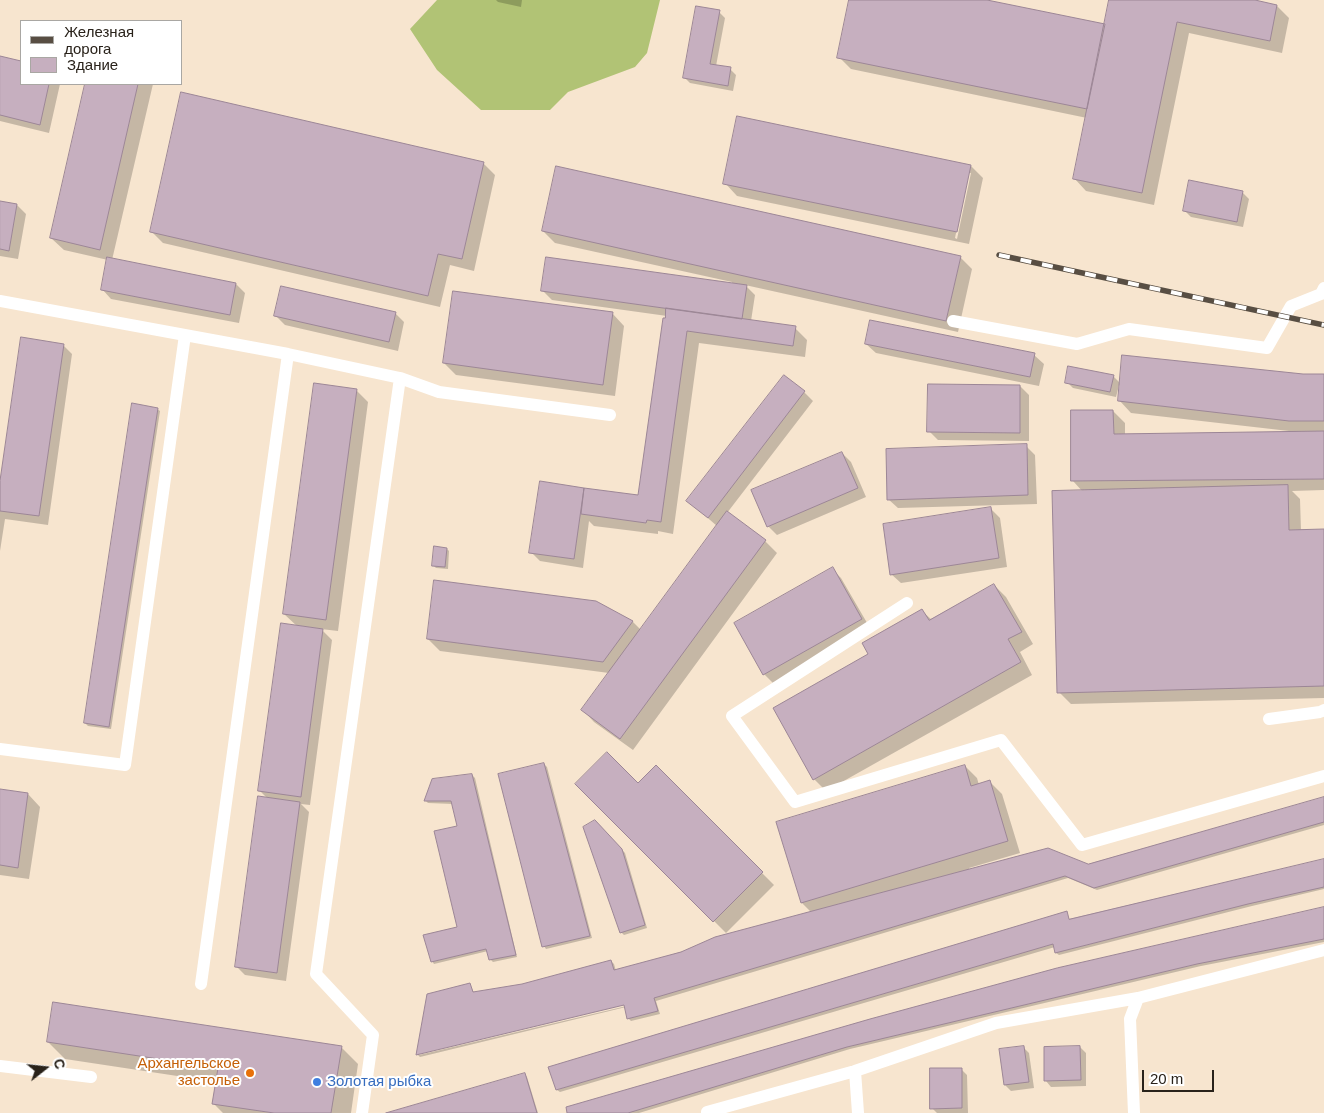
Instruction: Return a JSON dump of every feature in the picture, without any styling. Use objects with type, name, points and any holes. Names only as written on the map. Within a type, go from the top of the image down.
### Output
[{"type":"lane","points":[[953,321],[1077,344],[1129,329],[1268,348],[1291,306],[1321,294],[1324,288]]},
{"type":"lane","points":[[0,301],[288,354],[400,378],[439,392],[610,415]]},
{"type":"lane","points":[[0,749],[125,766],[185,335]]},
{"type":"lane","points":[[201,984],[288,354]]},
{"type":"lane","points":[[362,1113],[373,1035],[316,974],[400,378]]},
{"type":"lane","points":[[907,604],[732,716],[795,802],[1001,740],[1082,845],[1324,776]]},
{"type":"lane","points":[[1269,719],[1324,710]]},
{"type":"lane","points":[[707,1112],[855,1071],[996,1024],[1138,998],[1324,950]]},
{"type":"lane","points":[[1134,1113],[1130,1019],[1138,998]]},
{"type":"lane","points":[[0,1066],[91,1077]]},
{"type":"lane","points":[[855,1071],[858,1113]]},
{"type":"green space","points":[[437,0],[660,0],[647,53],[635,67],[568,92],[550,110],[481,110],[437,70],[410,29]]},
{"type":"building","points":[[849,0],[987,0],[1105,24],[1087,109],[837,58]]},
{"type":"building","points":[[1109,0],[1255,0],[1277,5],[1270,41],[1177,22],[1142,193],[1073,179]]},
{"type":"building","points":[[696,6],[720,10],[710,64],[731,67],[728,86],[683,78]]},
{"type":"building","points":[[0,56],[20,61],[20,85],[49,85],[40,125],[0,115]]},
{"type":"building","points":[[85,85],[138,85],[100,250],[50,238]]},
{"type":"building","points":[[181,92],[484,162],[462,259],[438,254],[428,296],[150,232]]},
{"type":"building","points":[[737,116],[971,165],[957,232],[723,184]]},
{"type":"building","points":[[556,166],[961,256],[946,321],[542,231]]},
{"type":"building","points":[[1189,180],[1243,191],[1237,222],[1183,211]]},
{"type":"building","points":[[0,201],[17,204],[9,251],[0,249]]},
{"type":"building","points":[[107,257],[236,283],[230,315],[101,290]]},
{"type":"building","points":[[546,257],[747,285],[742,319],[541,291]]},
{"type":"building","points":[[281,286],[396,312],[389,342],[274,316]]},
{"type":"building","points":[[453,291],[613,312],[603,385],[443,363]]},
{"type":"building","points":[[666,308],[796,326],[793,346],[687,331],[661,522],[647,520],[646,523],[581,514],[584,488],[638,495]]},
{"type":"building","points":[[870,320],[1035,353],[1030,377],[865,344]]},
{"type":"building","points":[[21,337],[64,344],[39,516],[0,511],[0,481]]},
{"type":"building","points":[[1122,355],[1303,374],[1324,374],[1324,421],[1289,421],[1118,401]]},
{"type":"building","points":[[1068,366],[1114,375],[1110,392],[1065,383]]},
{"type":"building","points":[[784,375],[805,391],[708,518],[686,501]]},
{"type":"building","points":[[314,383],[357,389],[326,620],[283,614]]},
{"type":"building","points":[[928,384],[1020,385],[1020,433],[927,432]]},
{"type":"building","points":[[132,403],[158,408],[109,727],[84,723]]},
{"type":"building","points":[[1071,410],[1113,410],[1114,434],[1324,431],[1324,479],[1071,481]]},
{"type":"building","points":[[1027,444],[1028,495],[887,500],[886,449]]},
{"type":"building","points":[[842,452],[858,488],[767,527],[751,490]]},
{"type":"building","points":[[540,481],[584,488],[574,559],[529,553]]},
{"type":"building","points":[[1288,485],[1289,530],[1324,529],[1324,686],[1057,693],[1052,491]]},
{"type":"building","points":[[991,507],[999,558],[890,575],[883,524]]},
{"type":"building","points":[[727,511],[766,540],[620,739],[581,710]]},
{"type":"building","points":[[434,546],[447,548],[445,567],[432,566]]},
{"type":"building","points":[[833,567],[862,619],[763,675],[734,623]]},
{"type":"building","points":[[434,580],[596,601],[633,621],[603,662],[427,639]]},
{"type":"building","points":[[994,584],[1022,632],[1008,639],[1021,662],[813,780],[773,708],[868,654],[862,643],[922,609],[929,620]]},
{"type":"building","points":[[281,623],[323,629],[301,797],[258,791]]},
{"type":"building","points":[[607,752],[638,783],[656,765],[763,872],[713,922],[575,784]]},
{"type":"building","points":[[544,763],[590,936],[542,947],[498,774]]},
{"type":"building","points":[[965,765],[971,786],[990,780],[1008,841],[801,903],[776,822]]},
{"type":"building","points":[[472,774],[516,955],[489,960],[486,949],[431,962],[423,935],[457,927],[434,831],[457,826],[451,801],[424,801],[432,779]]},
{"type":"building","points":[[0,789],[28,793],[18,868],[0,865]]},
{"type":"building","points":[[258,796],[300,802],[277,973],[235,967]]},
{"type":"building","points":[[1324,797],[1324,822],[1094,888],[1065,876],[654,998],[658,1011],[627,1019],[624,1005],[416,1055],[427,994],[470,983],[473,992],[522,984],[611,960],[614,970],[681,952],[715,937],[1048,848],[1088,864]]},
{"type":"building","points":[[595,820],[622,849],[645,925],[620,933],[583,827]]},
{"type":"building","points":[[1324,859],[1324,887],[1248,904],[1055,953],[1053,944],[556,1090],[548,1067],[1067,911],[1069,919]]},
{"type":"building","points":[[1324,907],[1324,939],[1197,964],[847,1047],[628,1113],[567,1113],[566,1107],[870,1019],[1057,968]]},
{"type":"building","points":[[53,1002],[342,1046],[331,1113],[274,1113],[212,1104],[218,1068],[47,1042]]},
{"type":"building","points":[[1024,1046],[1029,1082],[1004,1085],[999,1049]]},
{"type":"building","points":[[1080,1046],[1081,1080],[1044,1081],[1044,1047]]},
{"type":"building","points":[[930,1068],[962,1068],[962,1108],[930,1109]]},
{"type":"building","points":[[525,1073],[537,1113],[386,1113]]},
{"type":"railway","points":[[999,255],[1324,325]]},
{"type":"place","name":"Архангельское застолье","points":[[250,1073]]},
{"type":"place","name":"Золотая рыбка","points":[[317,1082]]}]
